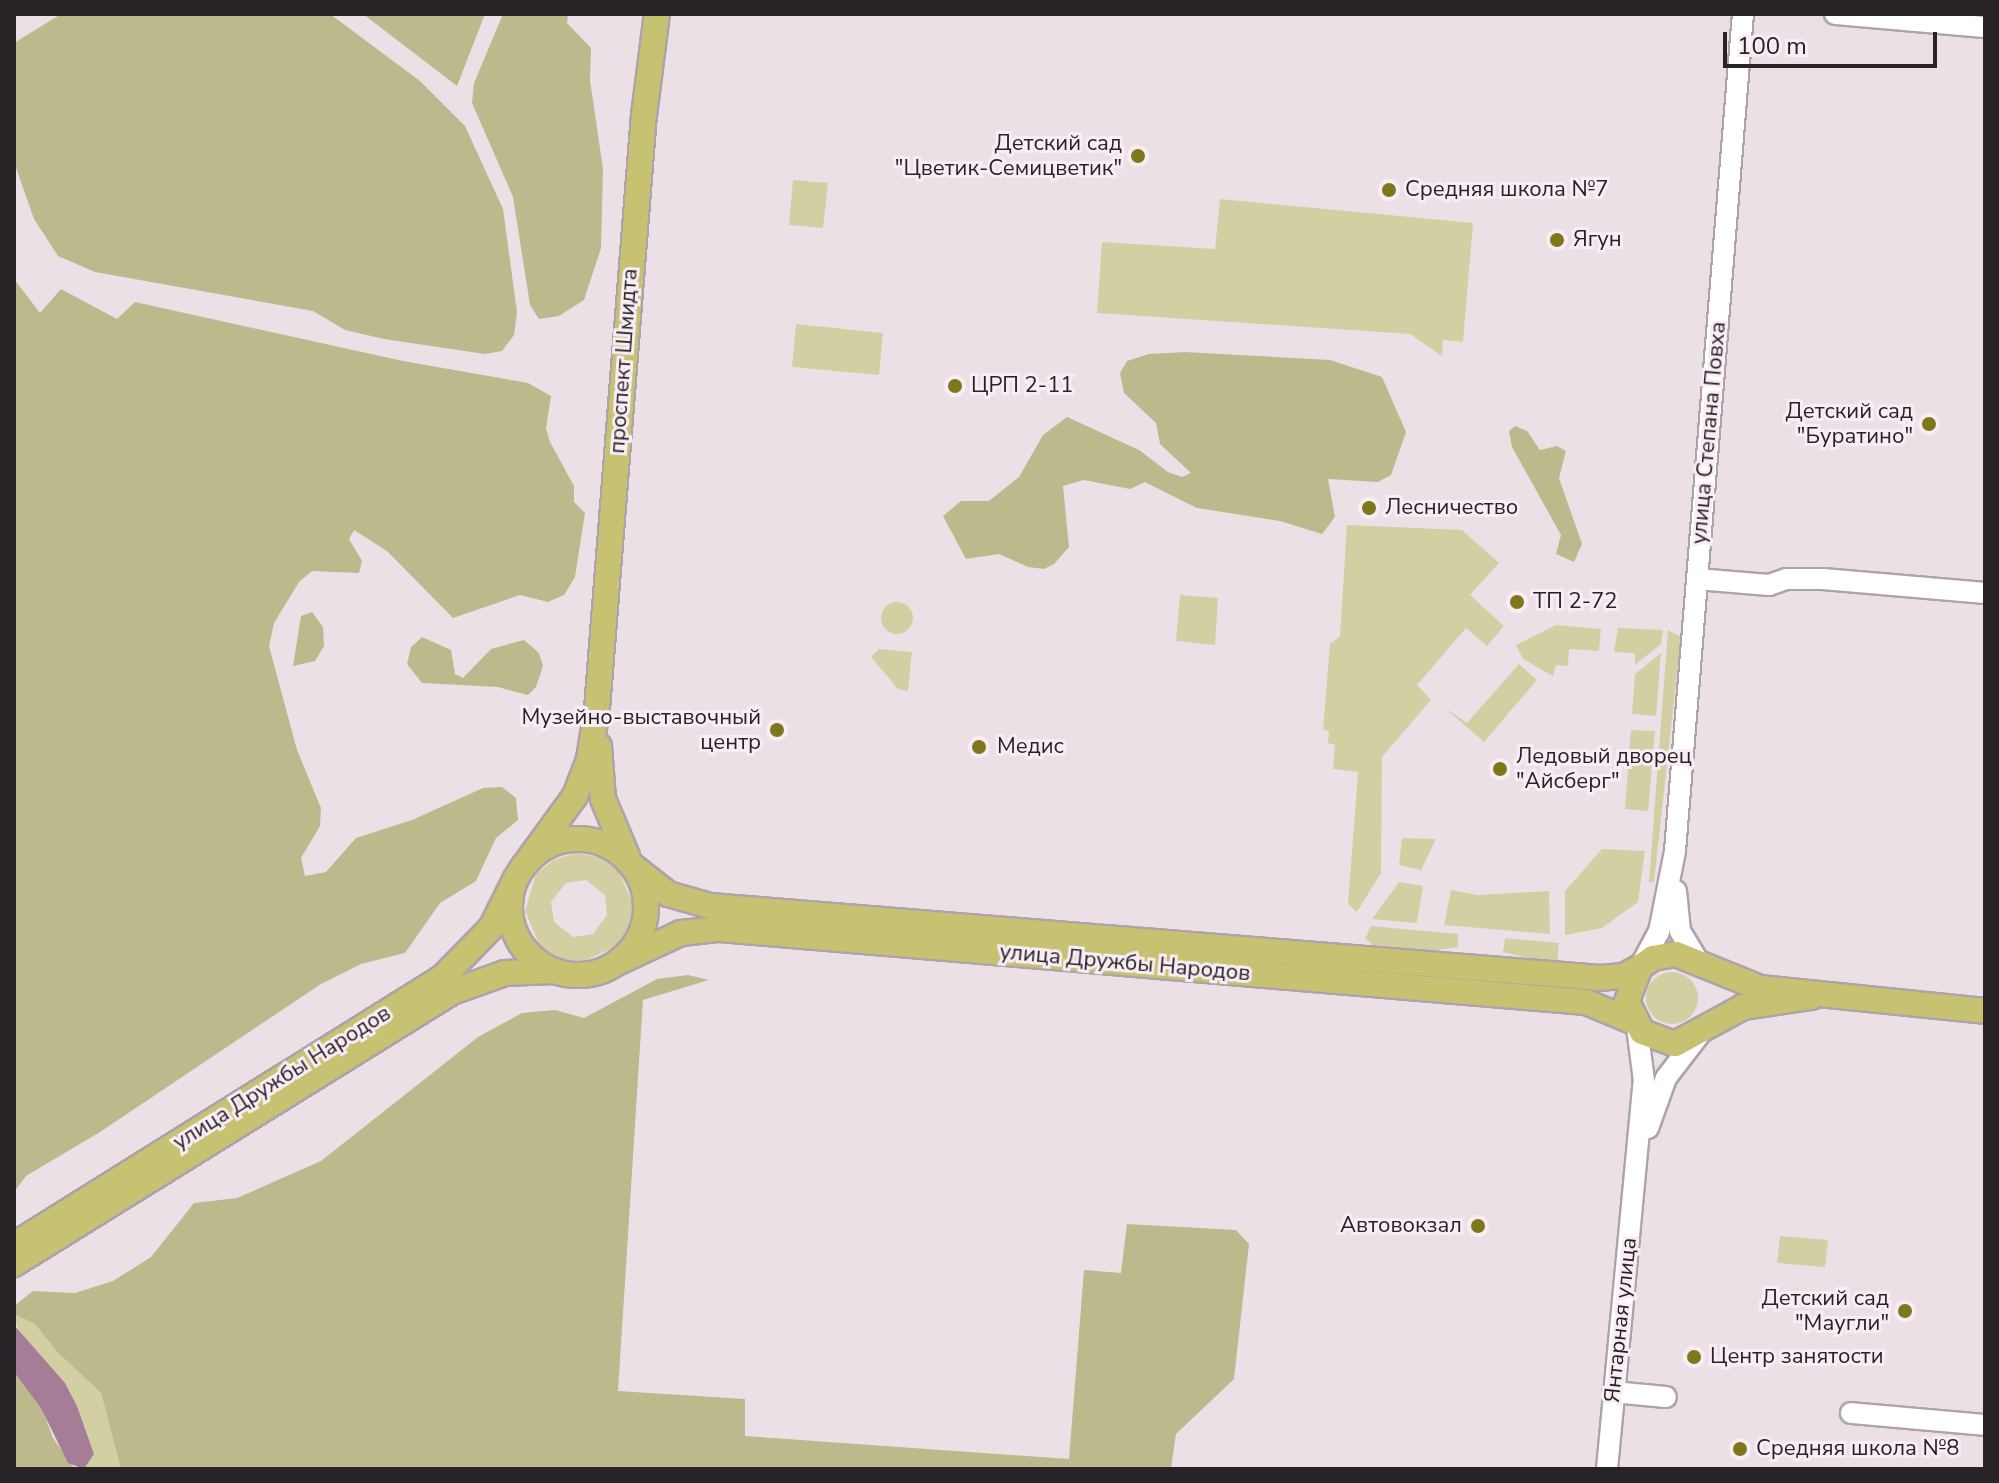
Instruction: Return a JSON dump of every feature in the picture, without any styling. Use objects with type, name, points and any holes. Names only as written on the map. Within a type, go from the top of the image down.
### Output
[{"type":"main road","name":"проспект Шмидта","points":[[523,869],[575,796],[589,759],[597,709],[642,131],[657,14]]},
{"type":"main road","name":"проспект Шмидта","points":[[597,709],[603,799],[632,865]]},
{"type":"main road","points":[[577,838],[606,844],[632,865],[644,888],[646,918],[639,939],[619,962],[585,975],[555,971],[530,955],[514,929],[510,907],[523,869],[548,846],[577,838]]},
{"type":"main road","name":"улица Дружбы Народов","points":[[632,865],[668,894],[710,906],[1600,978],[1618,977],[1640,967]]},
{"type":"main road","name":"улица Дружбы Народов","points":[[14,1245],[443,977],[491,928],[523,869]]},
{"type":"main road","name":"улица Дружбы Народов","points":[[619,962],[681,933],[720,929],[1586,1002],[1635,1024]]},
{"type":"main road","points":[[1811,997],[1743,1007],[1703,1031],[1668,1043],[1635,1024],[1627,995],[1640,967],[1668,954],[1701,964],[1744,984],[1811,997],[1985,1011]]},
{"type":"main road","points":[[1701,964],[1717,993],[1703,1031]]},
{"type":"main road","name":"улица Дружбы Народов","points":[[14,1264],[452,992],[505,973],[555,971]]},
{"type":"street","name":"улица Степана Повха","points":[[1675,851],[1743,14]]},
{"type":"street","points":[[1835,14],[1985,27]]},
{"type":"street","points":[[1697,579],[1769,585],[1786,579],[1823,579],[1985,593]]},
{"type":"street","points":[[1675,851],[1678,922],[1701,964]]},
{"type":"street","points":[[1640,967],[1659,932],[1675,851]]},
{"type":"street","points":[[1635,1024],[1644,1066],[1637,1171]]},
{"type":"street","points":[[1637,1171],[1660,1090],[1703,1031]]},
{"type":"street","name":"Янтарная улица","points":[[1607,1469],[1637,1171]]},
{"type":"street","points":[[1613,1392],[1666,1397]]},
{"type":"street","points":[[1851,1413],[1985,1425]]},
{"type":"shaded area","points":[[61,14],[330,14],[420,81],[465,126],[503,209],[517,312],[514,335],[502,351],[485,354],[384,339],[345,330],[313,311],[95,272],[58,256],[34,219],[14,162],[14,43]]},
{"type":"shaded area","points":[[363,14],[485,14],[457,86]]},
{"type":"shaded area","points":[[503,14],[568,14],[567,23],[591,48],[590,80],[603,169],[601,248],[584,300],[559,316],[539,319],[530,305],[513,197],[472,103],[474,83]]},
{"type":"shaded area","points":[[793,180],[828,183],[823,228],[789,225]]},
{"type":"shaded area","points":[[1220,199],[1473,223],[1463,342],[1443,340],[1442,356],[1410,334],[1097,313],[1102,242],[1215,249]]},
{"type":"shaded area","points":[[14,279],[40,313],[61,289],[117,319],[135,302],[403,361],[528,383],[551,396],[546,428],[550,442],[574,486],[574,502],[585,513],[575,577],[564,595],[548,602],[520,595],[453,618],[387,551],[354,530],[349,539],[362,561],[359,573],[312,571],[299,582],[274,623],[269,646],[297,750],[321,808],[320,826],[301,858],[305,876],[326,872],[356,838],[412,820],[483,788],[502,787],[516,798],[518,820],[496,838],[476,881],[440,903],[405,953],[361,964],[321,984],[100,1132],[26,1176],[14,1192]]},
{"type":"shaded area","points":[[796,324],[883,333],[879,375],[792,367]]},
{"type":"shaded area","points":[[1185,352],[1330,360],[1382,377],[1406,432],[1391,475],[1378,482],[1328,479],[1335,517],[1322,534],[1280,521],[1197,508],[1145,482],[1130,489],[1084,480],[1063,486],[1069,547],[1054,564],[1044,569],[1028,567],[999,554],[966,559],[943,516],[961,501],[989,501],[1019,477],[1043,435],[1067,417],[1139,450],[1168,472],[1182,477],[1191,473],[1160,444],[1156,423],[1124,393],[1120,373],[1127,361],[1149,354]]},
{"type":"shaded area","points":[[1515,426],[1527,431],[1540,450],[1557,446],[1566,451],[1559,478],[1582,544],[1574,562],[1556,554],[1561,535],[1512,447],[1509,431]]},
{"type":"shaded area","points":[[1347,525],[1462,530],[1499,563],[1470,595],[1504,626],[1487,646],[1466,628],[1417,685],[1431,700],[1382,757],[1381,873],[1357,912],[1348,904],[1358,772],[1333,769],[1335,745],[1328,743],[1329,731],[1323,730],[1330,644],[1340,636]]},
{"type":"shaded area","points":[[1180,595],[1218,598],[1215,645],[1176,641]]},
{"type":"shaded area","points":[[897,602],[908,607],[913,618],[908,629],[897,634],[886,629],[881,618],[886,607]]},
{"type":"shaded area","points":[[312,612],[323,627],[324,646],[315,661],[293,666],[301,616]]},
{"type":"shaded area","points":[[1556,625],[1601,629],[1599,651],[1569,649],[1568,666],[1556,665],[1553,676],[1523,659],[1516,645]]},
{"type":"shaded area","points":[[1618,628],[1663,630],[1661,644],[1635,665],[1635,653],[1614,652]]},
{"type":"shaded area","points":[[1668,630],[1681,637],[1654,882],[1649,882]]},
{"type":"shaded area","points":[[422,637],[451,650],[455,674],[463,678],[491,649],[524,640],[539,653],[543,666],[536,687],[528,695],[498,687],[422,683],[407,664],[411,647]]},
{"type":"shaded area","points":[[879,649],[912,652],[908,691],[898,689],[871,657]]},
{"type":"shaded area","points":[[1661,653],[1656,716],[1632,714],[1635,674]]},
{"type":"shaded area","points":[[1519,664],[1537,680],[1484,742],[1445,708],[1467,723]]},
{"type":"shaded area","points":[[1631,730],[1655,731],[1648,811],[1625,809]]},
{"type":"shaded area","points":[[1402,838],[1436,839],[1421,870],[1399,865]]},
{"type":"shaded area","points":[[1602,849],[1645,851],[1638,902],[1602,928],[1565,935],[1565,891]]},
{"type":"shaded area","points":[[576,853],[599,857],[618,870],[634,905],[630,927],[617,946],[582,962],[559,958],[540,946],[525,911],[536,874],[554,860]],"holes":[[[586,880],[605,895],[607,915],[593,934],[573,937],[554,922],[551,902],[566,883]]]},
{"type":"shaded area","points":[[1399,882],[1423,886],[1417,923],[1372,919]]},
{"type":"shaded area","points":[[1451,890],[1478,895],[1549,891],[1550,934],[1444,925]]},
{"type":"shaded area","points":[[1371,926],[1458,934],[1458,947],[1427,952],[1375,948],[1365,938]]},
{"type":"shaded area","points":[[1505,938],[1559,943],[1557,965],[1503,952]]},
{"type":"shaded area","points":[[1672,972],[1691,979],[1698,998],[1691,1017],[1672,1024],[1653,1017],[1646,998],[1653,979]]},
{"type":"shaded area","points":[[688,975],[709,980],[643,1000],[618,1391],[745,1399],[745,1436],[1069,1459],[1084,1270],[1121,1273],[1127,1224],[1236,1230],[1249,1244],[1234,1379],[1176,1434],[1171,1469],[121,1469],[101,1393],[57,1352],[35,1324],[14,1314],[14,1306],[33,1291],[75,1293],[113,1281],[151,1257],[194,1203],[237,1198],[321,1161],[478,1037],[522,1013],[555,1010],[584,1018],[657,979]]},
{"type":"shaded area","points":[[1780,1236],[1828,1240],[1825,1267],[1777,1263]]},
{"type":"shaded area","points":[[14,1314],[35,1324],[57,1352],[101,1393],[121,1469],[84,1469],[94,1454],[77,1406],[65,1383],[20,1338]]},
{"type":"shaded area","points":[[14,1325],[65,1383],[77,1406],[94,1454],[84,1469],[68,1463],[41,1408],[14,1372]]},
{"type":"shaded area","points":[[14,1372],[42,1408],[53,1438],[75,1469],[14,1469]]},
{"type":"place","name":"Детский сад \"Цветик-Семицветик\"","points":[[1138,156]]},
{"type":"place","name":"Средняя школа №7","points":[[1389,190]]},
{"type":"place","name":"Ягун","points":[[1557,240]]},
{"type":"place","name":"ЦРП 2-11","points":[[955,386]]},
{"type":"place","name":"Детский сад \"Буратино\"","points":[[1929,424]]},
{"type":"place","name":"Лесничество","points":[[1369,508]]},
{"type":"place","name":"ТП 2-72","points":[[1517,602]]},
{"type":"place","name":"Музейно-выставочный центр","points":[[777,730]]},
{"type":"place","name":"Медис","points":[[979,747]]},
{"type":"place","name":"Ледовый дворец \"Айсберг\"","points":[[1500,769]]},
{"type":"place","name":"Автовокзал","points":[[1478,1226]]},
{"type":"place","name":"Детский сад \"Маугли\"","points":[[1905,1311]]},
{"type":"place","name":"Центр занятости","points":[[1694,1357]]},
{"type":"place","name":"Средняя школа №8","points":[[1740,1449]]}]
